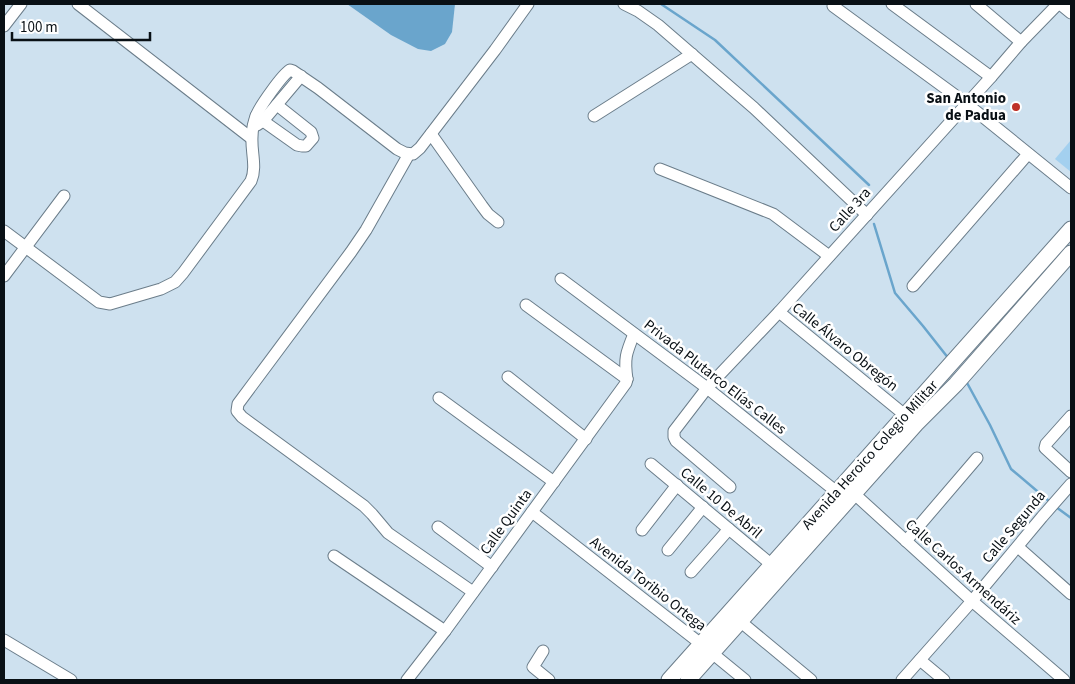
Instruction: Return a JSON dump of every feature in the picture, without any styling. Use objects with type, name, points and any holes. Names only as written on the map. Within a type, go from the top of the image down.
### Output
[{"type":"main road","name":"Avenida Heroico Colegio Militar","points":[[669,680],[740,622],[846,493],[911,419],[946,370],[1071,228]]},
{"type":"main road","name":"Avenida Heroico Colegio Militar","points":[[911,419],[956,384],[1070,258]]},
{"type":"main road","points":[[989,321],[1001,334]]},
{"type":"main road","name":"Avenida Heroico Colegio Militar","points":[[688,680],[706,649],[772,565],[846,493]]},
{"type":"street","points":[[4,26],[21,4]]},
{"type":"street","points":[[78,4],[256,126],[296,145],[306,146],[312,138],[311,132],[271,106]]},
{"type":"street","points":[[4,231],[93,298],[105,303],[115,302],[169,285],[175,282],[183,273],[250,180],[254,172],[256,126],[271,106],[286,72],[290,70],[301,76],[397,148],[413,154],[431,134],[528,4]]},
{"type":"street","points":[[624,4],[658,25],[692,54],[754,108],[867,215]]},
{"type":"street","points":[[892,4],[991,77]]},
{"type":"street","points":[[976,4],[1021,42]]},
{"type":"street","points":[[1059,4],[1071,13]]},
{"type":"street","name":"Calle 3ra","points":[[730,487],[676,441],[674,431],[708,388],[867,215],[1021,42],[1059,4]]},
{"type":"street","points":[[833,6],[967,104],[1071,188]]},
{"type":"street","points":[[594,116],[692,54]]},
{"type":"street","points":[[431,134],[488,214],[498,222]]},
{"type":"street","points":[[409,154],[366,230],[238,404],[237,411],[242,417],[364,506],[388,534],[473,592]]},
{"type":"street","points":[[913,286],[1028,154]]},
{"type":"street","points":[[660,170],[773,214],[829,256]]},
{"type":"street","points":[[4,276],[64,196]]},
{"type":"street","name":"Privada Plutarco Elías Calles","points":[[561,279],[846,493]]},
{"type":"street","points":[[526,305],[627,380]]},
{"type":"street","name":"Calle Álvaro Obregón","points":[[779,312],[911,419]]},
{"type":"street","points":[[627,380],[625,359],[634,334]]},
{"type":"street","points":[[508,376],[586,439]]},
{"type":"street","name":"Calle Quinta","points":[[414,678],[445,631],[627,380]]},
{"type":"street","points":[[440,398],[554,482]]},
{"type":"street","points":[[1071,416],[1045,446],[1046,450],[1071,472]]},
{"type":"street","points":[[906,540],[978,458]]},
{"type":"street","name":"Calle 10 De Abril","points":[[651,464],[772,565]]},
{"type":"street","name":"Calle Segunda","points":[[902,680],[1071,484]]},
{"type":"street","points":[[642,530],[677,485]]},
{"type":"street","name":"Calle Carlos Armendáriz","points":[[846,493],[906,540],[972,601],[1064,680]]},
{"type":"street","points":[[668,550],[703,507]]},
{"type":"street","name":"Avenida Toribio Ortega","points":[[532,512],[744,680]]},
{"type":"street","points":[[438,527],[492,567]]},
{"type":"street","points":[[691,572],[729,529]]},
{"type":"street","points":[[1018,547],[1071,594]]},
{"type":"street","points":[[334,556],[445,631]]},
{"type":"street","points":[[740,622],[811,680]]},
{"type":"street","points":[[4,640],[72,680]]},
{"type":"street","points":[[543,651],[533,667],[549,680]]},
{"type":"street","points":[[920,660],[944,680]]},
{"type":"shaded area","points":[[347,4],[455,4],[452,32],[445,44],[431,51],[418,49],[391,35]]},
{"type":"shaded area","points":[[1071,140],[1071,172],[1055,159]]},
{"type":"waterway","points":[[661,4],[715,40],[869,185]]},
{"type":"waterway","points":[[874,224],[895,293],[949,359]]},
{"type":"waterway","points":[[966,381],[1011,469],[1050,502]]},
{"type":"waterway","points":[[1056,507],[1071,518]]},
{"type":"place","name":"San Antonio de Padua","points":[[1016,107]]}]
